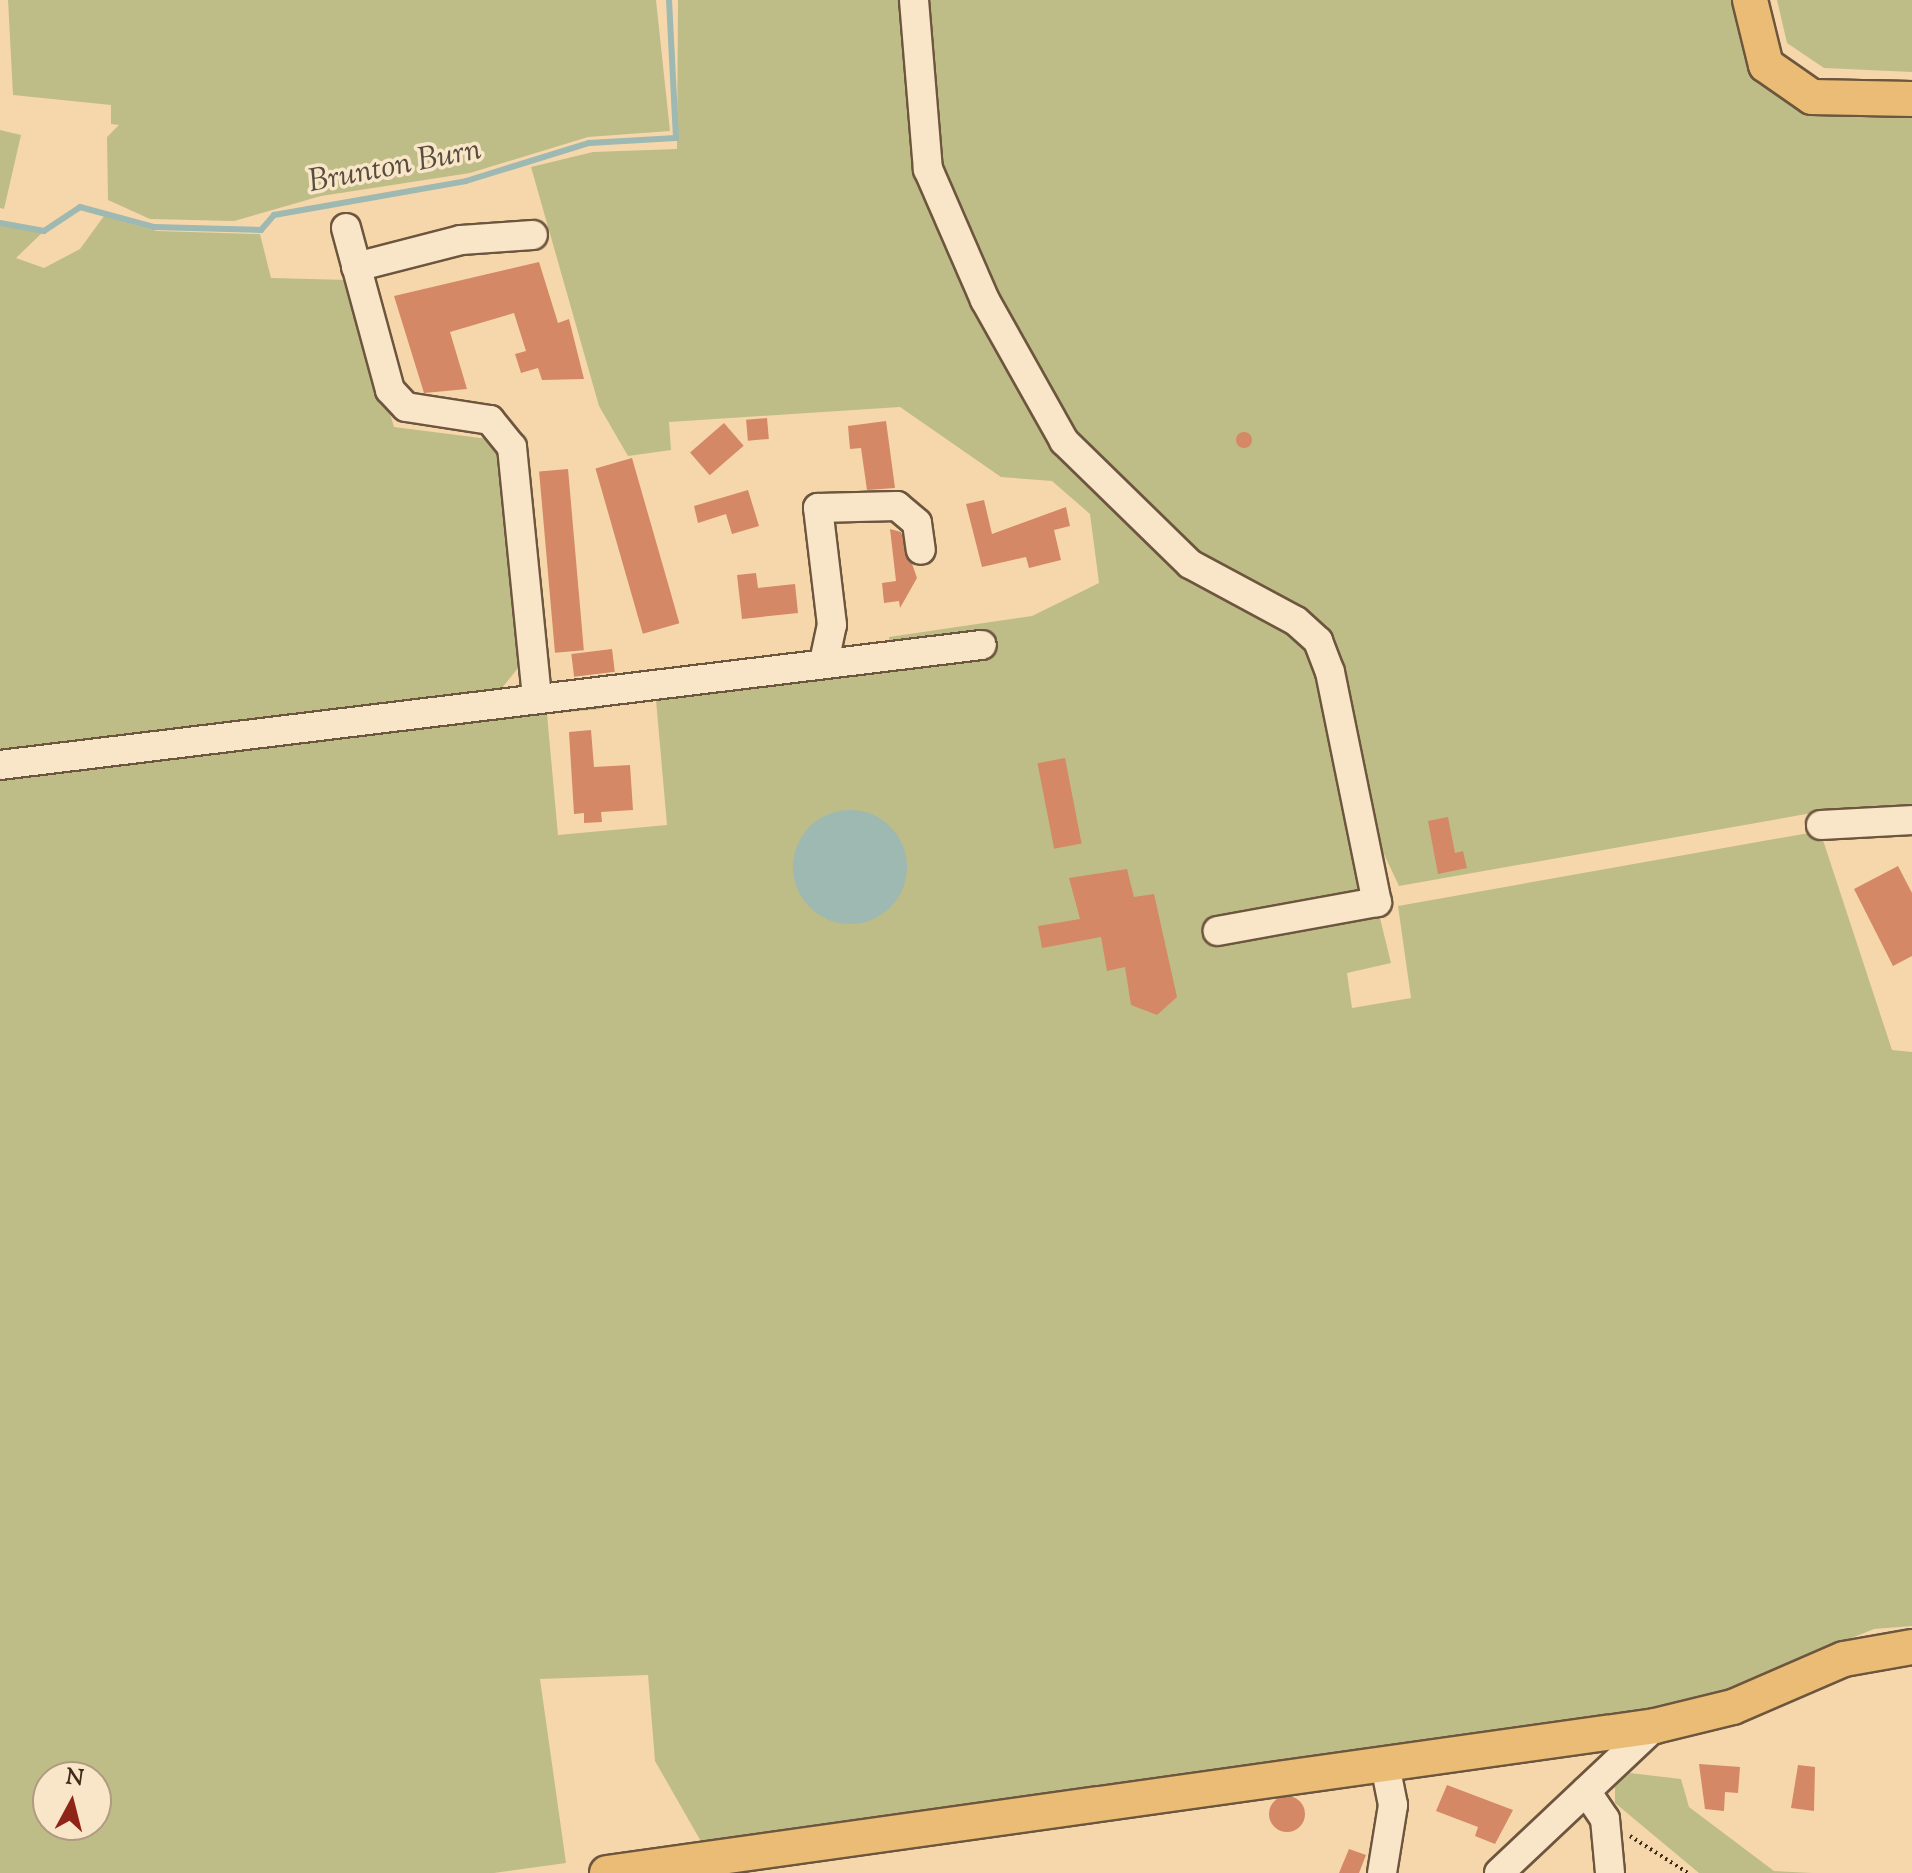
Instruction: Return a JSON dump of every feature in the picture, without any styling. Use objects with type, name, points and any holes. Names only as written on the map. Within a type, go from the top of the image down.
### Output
[{"type":"main road","points":[[1750,0],[1766,65],[1812,97],[1912,99]]},
{"type":"main road","points":[[621,1872],[1655,1726],[1733,1707],[1844,1659],[1912,1647]]},
{"type":"street","points":[[914,0],[928,169],[985,300],[1064,441],[1190,564],[1296,621],[1318,641],[1330,672],[1377,902],[1218,931]]},
{"type":"street","points":[[346,228],[390,390],[406,407],[490,420],[512,447],[537,696]]},
{"type":"street","points":[[356,267],[461,240],[533,235]]},
{"type":"street","points":[[824,662],[832,625],[818,508],[897,506],[917,523],[921,550]]},
{"type":"street","points":[[0,765],[537,696],[982,645]]},
{"type":"street","points":[[1821,825],[1912,820]]},
{"type":"street","points":[[1499,1873],[1655,1726]]},
{"type":"street","points":[[1382,1873],[1393,1805],[1385,1765]]},
{"type":"street","points":[[1586,1791],[1605,1819],[1610,1873]]},
{"type":"path","points":[[1605,1819],[1688,1873]]},
{"type":"shaded area","points":[[8,0],[656,0],[670,131],[588,137],[470,173],[321,196],[234,221],[150,219],[108,200],[107,137],[119,125],[111,124],[111,105],[13,95]]},
{"type":"shaded area","points":[[678,0],[1743,0],[1760,68],[1912,106],[1912,807],[1812,813],[1399,886],[1343,767],[1391,963],[1347,973],[1352,1008],[1411,998],[1398,906],[1820,831],[1892,1050],[1912,1052],[1912,1626],[1874,1629],[1709,1704],[703,1845],[655,1761],[648,1675],[540,1679],[566,1863],[494,1873],[0,1873],[0,772],[590,699],[601,709],[547,714],[558,835],[667,825],[656,700],[665,688],[892,665],[889,637],[1032,616],[1099,583],[1090,514],[1052,481],[1001,477],[900,407],[669,422],[671,450],[628,456],[599,406],[531,167],[593,152],[677,149]]},
{"type":"shaded area","points":[[1777,0],[1912,0],[1912,72],[1824,68],[1787,43]]},
{"type":"shaded area","points":[[0,130],[21,135],[4,209],[0,208]]},
{"type":"shaded area","points":[[104,216],[157,231],[260,234],[271,278],[349,280],[394,427],[496,440],[523,662],[501,689],[0,755],[0,223],[44,231],[16,258],[44,268],[80,249]]},
{"type":"shaded area","points":[[1630,1773],[1681,1779],[1689,1807],[1774,1871],[1812,1873],[1699,1873],[1615,1803],[1615,1787]]},
{"type":"water","points":[[850,810],[872,815],[890,827],[902,845],[907,867],[902,889],[890,907],[872,919],[850,924],[828,919],[810,907],[798,889],[793,867],[798,845],[810,827],[828,815]]},
{"type":"building","points":[[539,262],[558,323],[569,319],[584,379],[542,380],[538,368],[521,373],[515,354],[526,351],[514,313],[450,332],[467,389],[424,393],[394,296]]},
{"type":"building","points":[[767,418],[769,439],[748,441],[746,420]]},
{"type":"building","points":[[886,421],[895,488],[867,490],[861,448],[850,449],[848,426]]},
{"type":"building","points":[[724,423],[744,446],[710,475],[690,453]]},
{"type":"building","points":[[1244,432],[1250,434],[1250,446],[1244,448],[1238,446],[1236,440],[1238,434]]},
{"type":"building","points":[[632,458],[679,623],[643,634],[595,468]]},
{"type":"building","points":[[568,469],[584,650],[555,653],[539,472]]},
{"type":"building","points":[[748,490],[759,526],[732,534],[726,514],[698,523],[694,506]]},
{"type":"building","points":[[984,500],[992,534],[1066,507],[1070,526],[1054,530],[1061,560],[1029,568],[1026,557],[982,567],[966,504]]},
{"type":"building","points":[[890,529],[901,532],[917,578],[900,608],[899,601],[884,603],[882,583],[896,581]]},
{"type":"building","points":[[756,573],[758,588],[795,584],[798,613],[742,619],[737,575]]},
{"type":"building","points":[[612,649],[615,672],[574,677],[571,654]]},
{"type":"building","points":[[591,730],[594,767],[630,765],[633,810],[601,812],[602,822],[584,823],[584,813],[574,814],[569,732]]},
{"type":"building","points":[[1065,758],[1082,843],[1054,849],[1038,763]]},
{"type":"building","points":[[1448,817],[1455,853],[1463,851],[1467,868],[1438,874],[1428,821]]},
{"type":"building","points":[[1898,866],[1912,893],[1912,956],[1893,966],[1854,889]]},
{"type":"building","points":[[1127,869],[1134,897],[1154,894],[1177,997],[1157,1015],[1131,1005],[1125,967],[1107,971],[1101,937],[1042,948],[1038,926],[1080,919],[1069,878]]},
{"type":"building","points":[[1699,1764],[1740,1767],[1738,1793],[1725,1792],[1724,1811],[1705,1809]]},
{"type":"building","points":[[1798,1765],[1815,1767],[1814,1811],[1791,1808]]},
{"type":"building","points":[[1447,1785],[1513,1810],[1495,1844],[1475,1836],[1478,1827],[1436,1811]]},
{"type":"building","points":[[1287,1796],[1300,1801],[1305,1814],[1300,1827],[1287,1832],[1274,1827],[1269,1814],[1274,1801]]},
{"type":"building","points":[[1349,1849],[1366,1855],[1359,1873],[1339,1873]]},
{"type":"waterway","name":"Brunton Burn","points":[[0,223],[44,231],[80,207],[154,227],[261,230],[274,215],[466,181],[589,143],[676,138],[669,0]]}]
